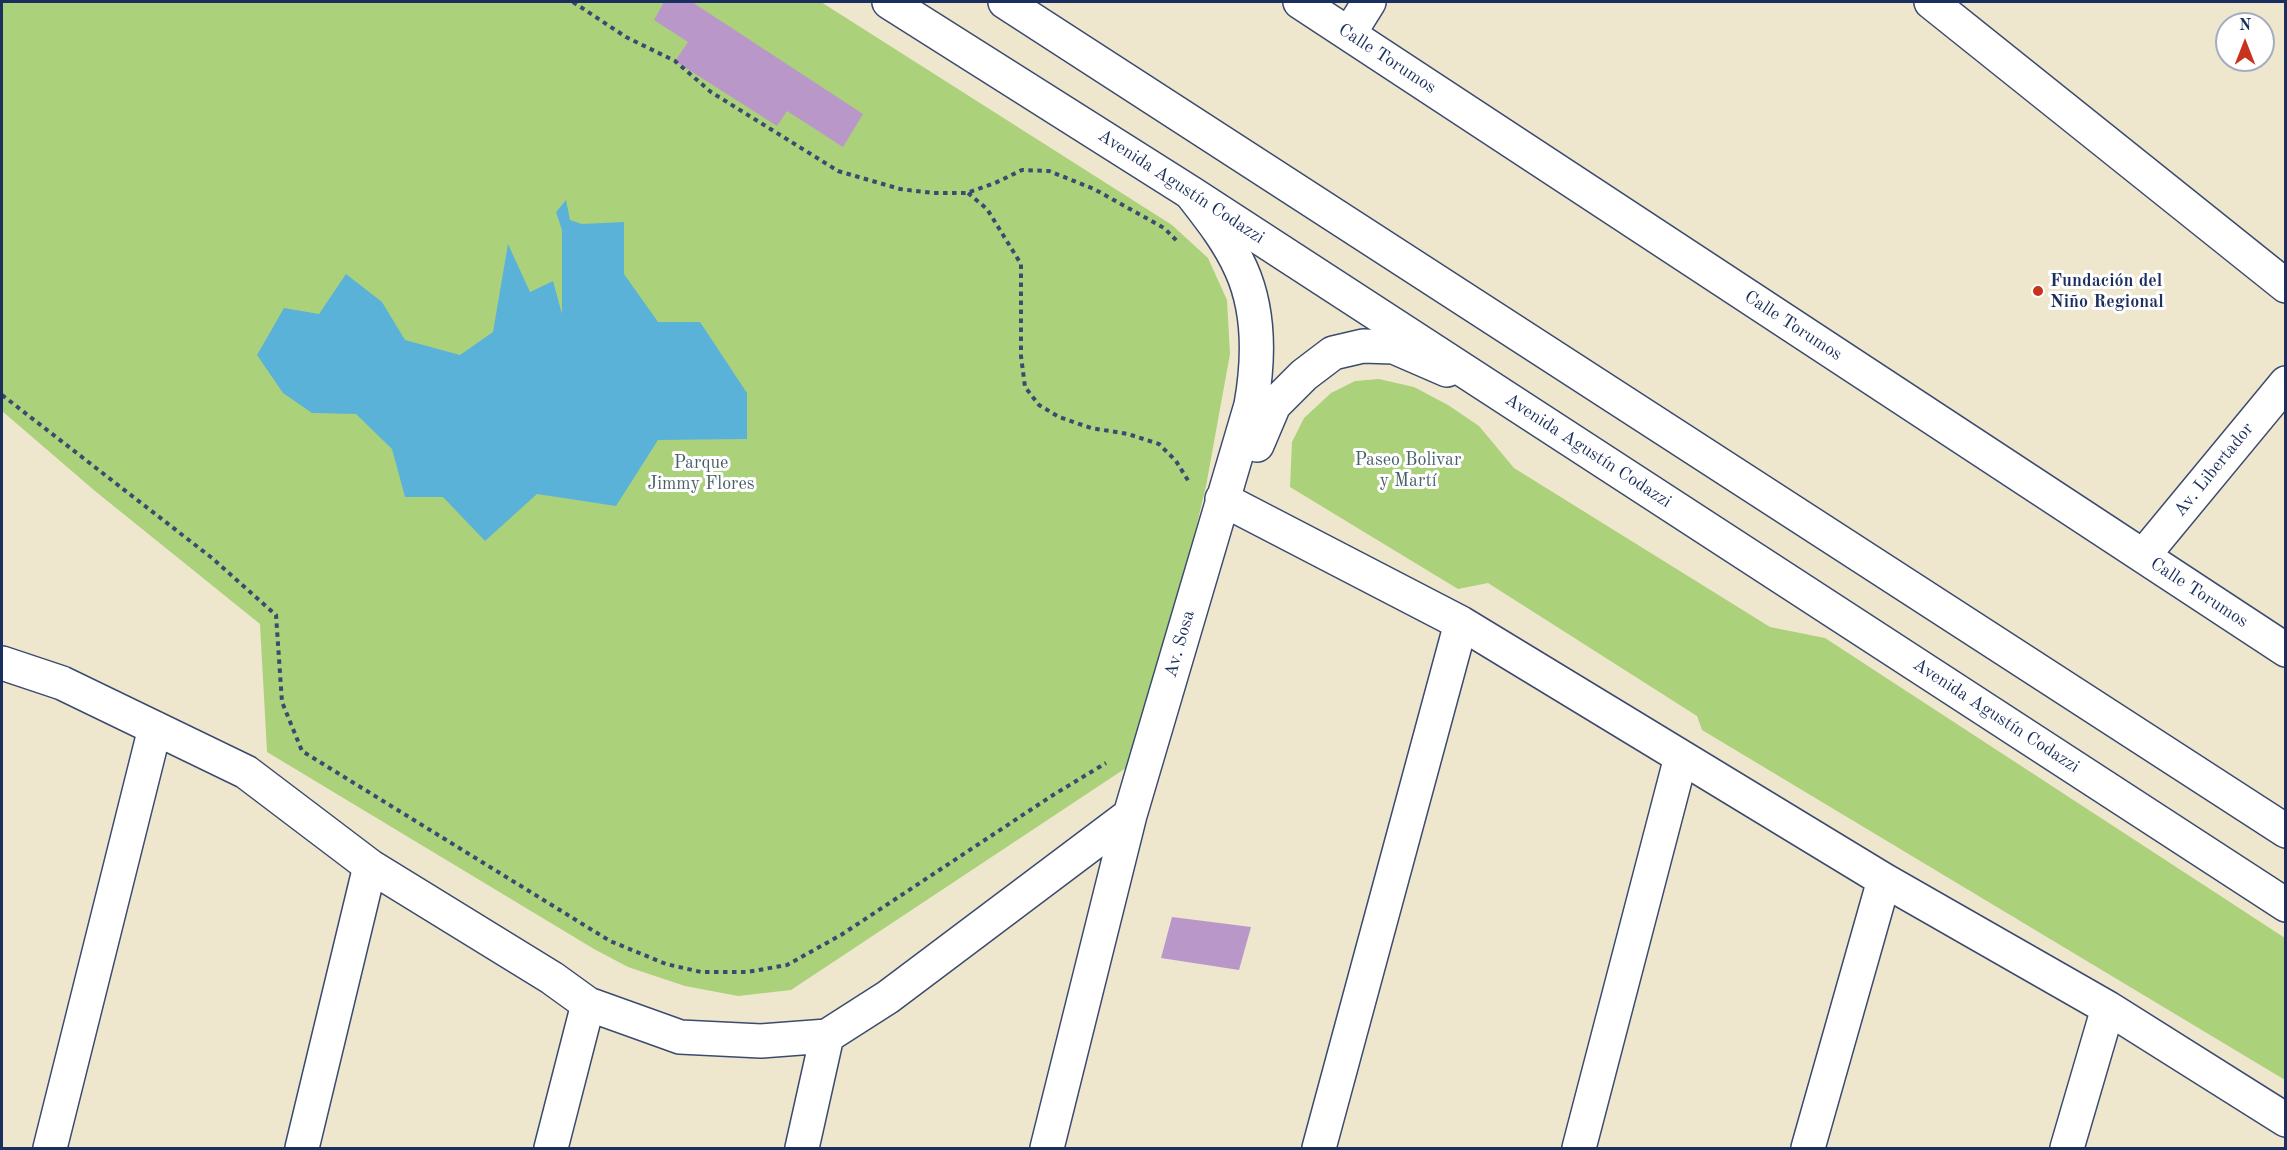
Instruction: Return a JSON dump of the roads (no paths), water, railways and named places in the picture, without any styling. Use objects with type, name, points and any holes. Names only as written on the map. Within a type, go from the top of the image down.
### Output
[{"type":"street","name":"Avenida Agustín Codazzi","points":[[889,2],[1191,193],[2286,905]]},
{"type":"street","points":[[1005,2],[2286,831]]},
{"type":"street","name":"Calle Torumos","points":[[1300,2],[2286,650]]},
{"type":"street","points":[[1349,34],[1369,2]]},
{"type":"street","points":[[1931,2],[2286,286]]},
{"type":"street","points":[[1191,193],[1220,232],[1242,270],[1254,312],[1257,370],[1255,382],[1251,405],[1222,499],[1461,623],[1884,880],[2108,1008],[2286,1119]]},
{"type":"street","name":"Av. Sosa","points":[[1047,1149],[1130,815],[1222,499],[1246,470],[1274,405],[1304,375],[1334,353],[1363,346],[1394,347],[1505,397]]},
{"type":"street","name":"Av. Libertador","points":[[2143,556],[2286,383]]},
{"type":"street","points":[[1319,1149],[1461,623]]},
{"type":"street","points":[[2,663],[62,683],[246,772],[370,866],[552,978],[588,1004],[680,1037],[761,1041],[827,1036],[897,990],[1130,815]]},
{"type":"street","points":[[50,1149],[155,728]]},
{"type":"street","points":[[1579,1149],[1681,757]]},
{"type":"street","points":[[302,1149],[370,866]]},
{"type":"street","points":[[1808,1149],[1884,880]]},
{"type":"street","points":[[550,1149],[588,1004]]},
{"type":"street","points":[[2067,1149],[2108,1008]]},
{"type":"street","points":[[802,1149],[827,1036]]},
{"type":"water","points":[[566,200],[570,220],[582,224],[624,222],[624,274],[658,322],[700,322],[747,393],[747,439],[658,440],[616,506],[537,494],[485,541],[443,497],[405,497],[392,449],[356,414],[312,413],[283,393],[257,355],[284,308],[319,314],[346,274],[382,302],[405,340],[460,355],[493,332],[508,244],[530,292],[553,281],[562,314],[562,230],[556,212]]},
{"type":"place","name":"Fundación del Niño Regional","points":[[2038,291]]},
{"type":"park label","name":"Paseo Bolivar y Martí","points":[[1408,470]]},
{"type":"park label","name":"Parque Jimmy Flores","points":[[701,473]]}]
